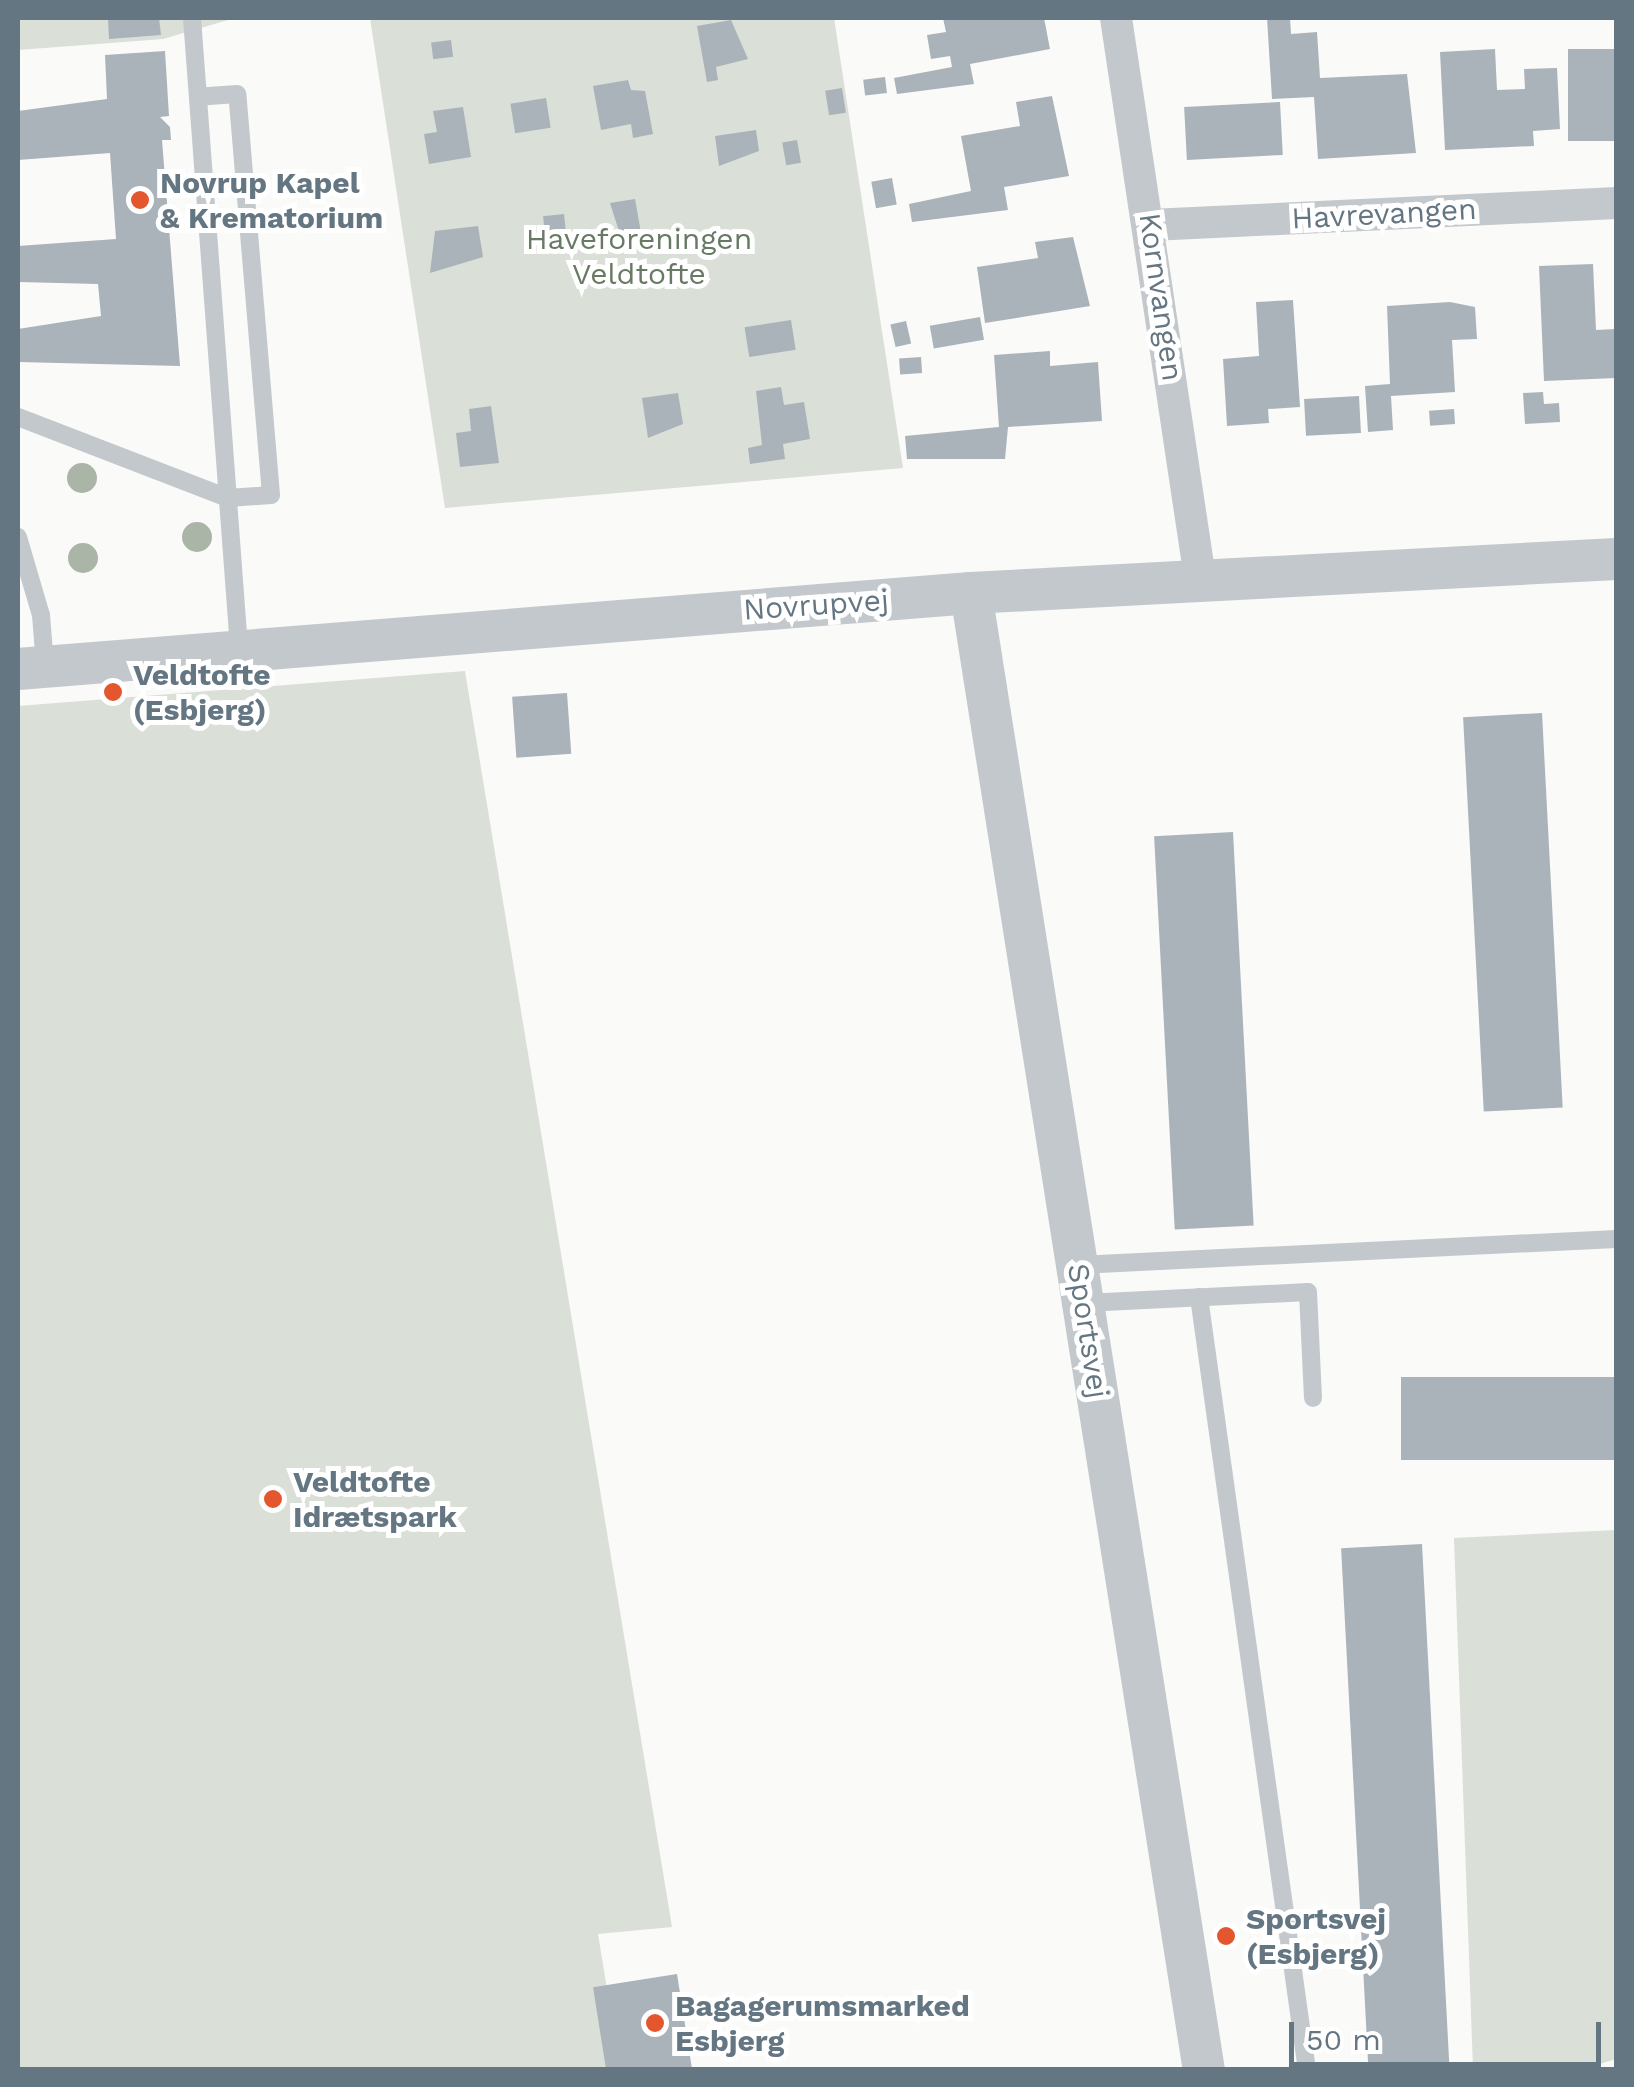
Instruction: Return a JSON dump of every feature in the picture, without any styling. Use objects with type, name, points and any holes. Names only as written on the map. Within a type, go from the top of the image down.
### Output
[{"type":"street","name":"Kornvangen","points":[[1116,18],[1151,225],[1200,578]]},
{"type":"street","name":"Havrevangen","points":[[1151,225],[1616,203]]},
{"type":"street","name":"Novrupvej","points":[[31,668],[239,648],[971,593],[1616,559]]},
{"type":"street","name":"Sportsvej","points":[[971,593],[1204,2070]]},
{"type":"lane","points":[[192,18],[239,648]]},
{"type":"lane","points":[[18,417],[228,498],[270,496],[237,94],[198,96]]},
{"type":"lane","points":[[18,537],[42,615],[31,668]]},
{"type":"lane","points":[[1080,1284],[1616,1239]]},
{"type":"lane","points":[[1080,1284],[1199,1297],[1308,1292],[1314,1398]]},
{"type":"lane","points":[[1199,1297],[1307,2070]]},
{"type":"green space","points":[[18,18],[235,18],[163,39],[18,50]]},
{"type":"green space","name":"Haveforeningen Veldtofte","points":[[370,18],[834,18],[903,468],[445,508]]},
{"type":"green space","name":"Veldtofte Idrætspark","points":[[465,671],[672,1927],[598,1934],[620,2069],[18,2070],[18,706]]},
{"type":"green space","points":[[1616,1530],[1616,2059],[1584,2069],[1473,2069],[1454,1538]]},
{"type":"building","points":[[108,18],[159,18],[161,35],[109,39]]},
{"type":"building","points":[[943,18],[1044,18],[1050,49],[970,64],[974,84],[897,94],[894,78],[952,67],[950,56],[931,59],[927,35],[946,32]]},
{"type":"building","points":[[1267,18],[1290,18],[1291,34],[1317,32],[1320,78],[1407,74],[1416,153],[1318,159],[1314,97],[1272,99]]},
{"type":"building","points":[[731,20],[748,59],[716,67],[718,80],[707,82],[697,26]]},
{"type":"building","points":[[451,40],[453,57],[433,59],[431,42]]},
{"type":"building","points":[[1495,49],[1497,90],[1525,89],[1524,69],[1557,68],[1560,129],[1533,131],[1534,146],[1445,150],[1440,52]]},
{"type":"building","points":[[1568,49],[1616,49],[1616,141],[1568,141]]},
{"type":"building","name":"Novrup Kapel & Krematorium","points":[[165,51],[169,116],[160,117],[170,127],[171,140],[162,140],[180,366],[18,362],[18,329],[101,316],[98,284],[18,282],[18,246],[116,239],[110,153],[18,160],[18,111],[107,99],[105,55]]},
{"type":"building","points":[[885,77],[887,93],[865,96],[863,80]]},
{"type":"building","points":[[628,80],[631,90],[645,91],[653,134],[633,138],[631,124],[601,130],[593,86]]},
{"type":"building","points":[[842,88],[846,113],[829,115],[825,91]]},
{"type":"building","points":[[1052,96],[1069,176],[1004,187],[1008,210],[912,222],[909,204],[971,191],[961,136],[1020,126],[1016,102]]},
{"type":"building","points":[[546,98],[551,128],[515,133],[510,104]]},
{"type":"building","points":[[1280,102],[1283,155],[1187,160],[1184,107]]},
{"type":"building","points":[[463,107],[471,157],[429,164],[424,134],[437,132],[433,111]]},
{"type":"building","points":[[756,130],[759,151],[719,166],[715,136]]},
{"type":"building","points":[[797,140],[801,163],[786,165],[782,143]]},
{"type":"building","points":[[892,178],[897,205],[876,208],[871,182]]},
{"type":"building","points":[[635,199],[643,244],[624,247],[610,203]]},
{"type":"building","points":[[564,214],[567,245],[546,247],[543,216]]},
{"type":"building","points":[[478,226],[483,257],[430,273],[435,231]]},
{"type":"building","points":[[1073,237],[1090,306],[985,323],[977,267],[1038,258],[1035,242]]},
{"type":"building","points":[[1593,264],[1596,330],[1616,329],[1616,378],[1544,381],[1539,266]]},
{"type":"building","points":[[1293,300],[1300,407],[1268,409],[1269,423],[1227,426],[1223,359],[1259,356],[1256,302]]},
{"type":"building","points":[[1450,302],[1475,307],[1477,339],[1452,340],[1455,392],[1391,396],[1393,430],[1368,432],[1365,386],[1390,384],[1387,306]]},
{"type":"building","points":[[980,317],[984,340],[934,349],[930,326]]},
{"type":"building","points":[[791,320],[796,350],[749,357],[745,327]]},
{"type":"building","points":[[906,321],[911,343],[896,347],[890,325]]},
{"type":"building","points":[[1050,351],[1050,366],[1098,362],[1102,421],[1008,427],[1005,459],[907,459],[905,436],[999,427],[994,355]]},
{"type":"building","points":[[921,357],[922,373],[900,374],[899,359]]},
{"type":"building","points":[[781,387],[784,405],[804,402],[810,439],[783,444],[785,459],[750,464],[748,448],[762,445],[756,391]]},
{"type":"building","points":[[1543,392],[1544,404],[1559,403],[1560,422],[1525,424],[1523,393]]},
{"type":"building","points":[[678,393],[683,424],[648,438],[642,398]]},
{"type":"building","points":[[1359,396],[1361,433],[1306,436],[1304,399]]},
{"type":"building","points":[[491,406],[499,463],[460,467],[456,433],[471,431],[469,409]]},
{"type":"building","points":[[1454,409],[1455,424],[1430,426],[1429,411]]},
{"type":"building","points":[[567,693],[571,754],[516,758],[512,697]]},
{"type":"building","points":[[1542,713],[1563,1107],[1484,1112],[1463,717]]},
{"type":"building","points":[[1233,832],[1254,1225],[1175,1230],[1154,836]]},
{"type":"building","points":[[1401,1377],[1616,1377],[1616,1460],[1401,1460]]},
{"type":"building","points":[[1422,1544],[1449,2065],[1368,2070],[1341,1548]]},
{"type":"building","points":[[677,1974],[692,2070],[606,2070],[593,1987]]},
{"type":"place","name":"Novrup Kapel & Krematorium","points":[[140,200]]},
{"type":"place","name":"Veldtofte (Esbjerg)","points":[[113,692]]},
{"type":"place","name":"Veldtofte Idrætspark","points":[[273,1499]]},
{"type":"place","name":"Sportsvej (Esbjerg)","points":[[1226,1936]]},
{"type":"place","name":"Bagagerumsmarked Esbjerg","points":[[655,2023]]}]
